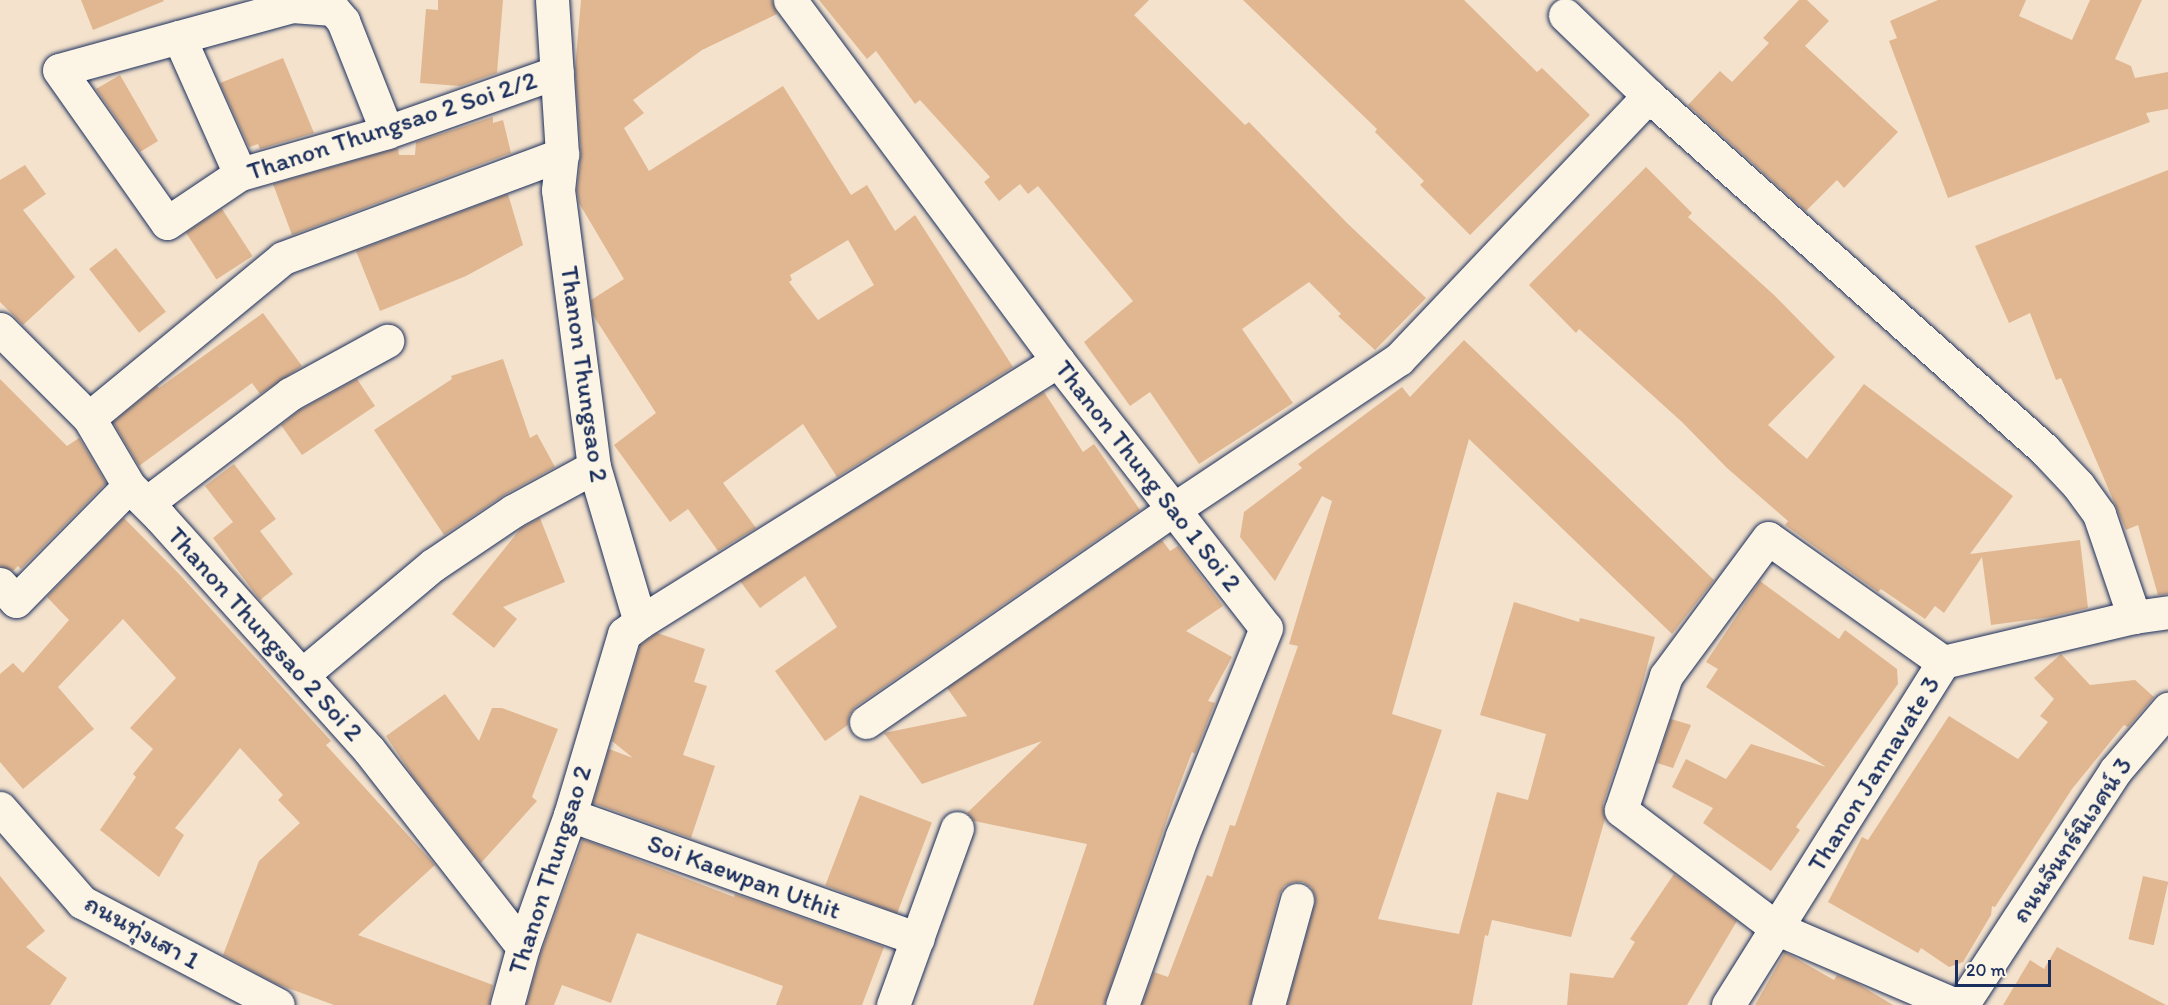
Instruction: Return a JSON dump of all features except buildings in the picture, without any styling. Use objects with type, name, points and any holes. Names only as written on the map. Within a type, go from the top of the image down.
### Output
[{"type":"street","name":"Thanon Thungsao 2","points":[[507,1005],[523,947],[570,815],[624,634],[640,622],[594,467],[558,190],[562,154],[552,0]]},
{"type":"street","name":"Thanon Thung Sao 1 Soi 2","points":[[790,0],[1058,360],[1266,628],[1182,837],[1122,1005]]},
{"type":"street","points":[[240,174],[179,37],[292,6],[333,9],[344,21],[387,132]]},
{"type":"street","points":[[1565,15],[1649,96],[2044,449],[2078,485],[2099,514],[2134,617]]},
{"type":"street","name":"Thanon Thungsao 2 Soi 2/2","points":[[179,37],[58,70],[167,223],[240,174],[387,132],[557,72]]},
{"type":"street","points":[[866,722],[1174,509],[1399,359],[1649,96]]},
{"type":"street","points":[[89,418],[283,258],[562,154]]},
{"type":"street","name":"Thanon Thungsao 2 Soi 2","points":[[0,329],[89,418],[138,495],[303,674],[369,750],[523,947]]},
{"type":"street","points":[[0,584],[16,601],[138,495],[290,394],[387,341]]},
{"type":"street","points":[[640,622],[1058,360]]},
{"type":"street","points":[[303,674],[433,565],[513,512],[594,467]]},
{"type":"street","points":[[1943,662],[1768,538],[1666,676],[1621,810],[1778,929],[1954,1005]]},
{"type":"street","name":"Thanon Jannavate 3","points":[[1728,1005],[1778,929],[1943,662],[2134,617],[2168,612]]},
{"type":"street","name":"ถนนจันทร์นิเวศน์ 3","points":[[1962,1005],[2115,771],[2168,710]]},
{"type":"street","name":"ถนนทุ่งเสา 1","points":[[0,808],[82,902],[278,1005]]},
{"type":"street","name":"Soi Kaewpan Uthit","points":[[570,815],[918,939]]},
{"type":"street","points":[[893,1005],[957,828]]},
{"type":"street","points":[[1268,1005],[1297,900]]}]
